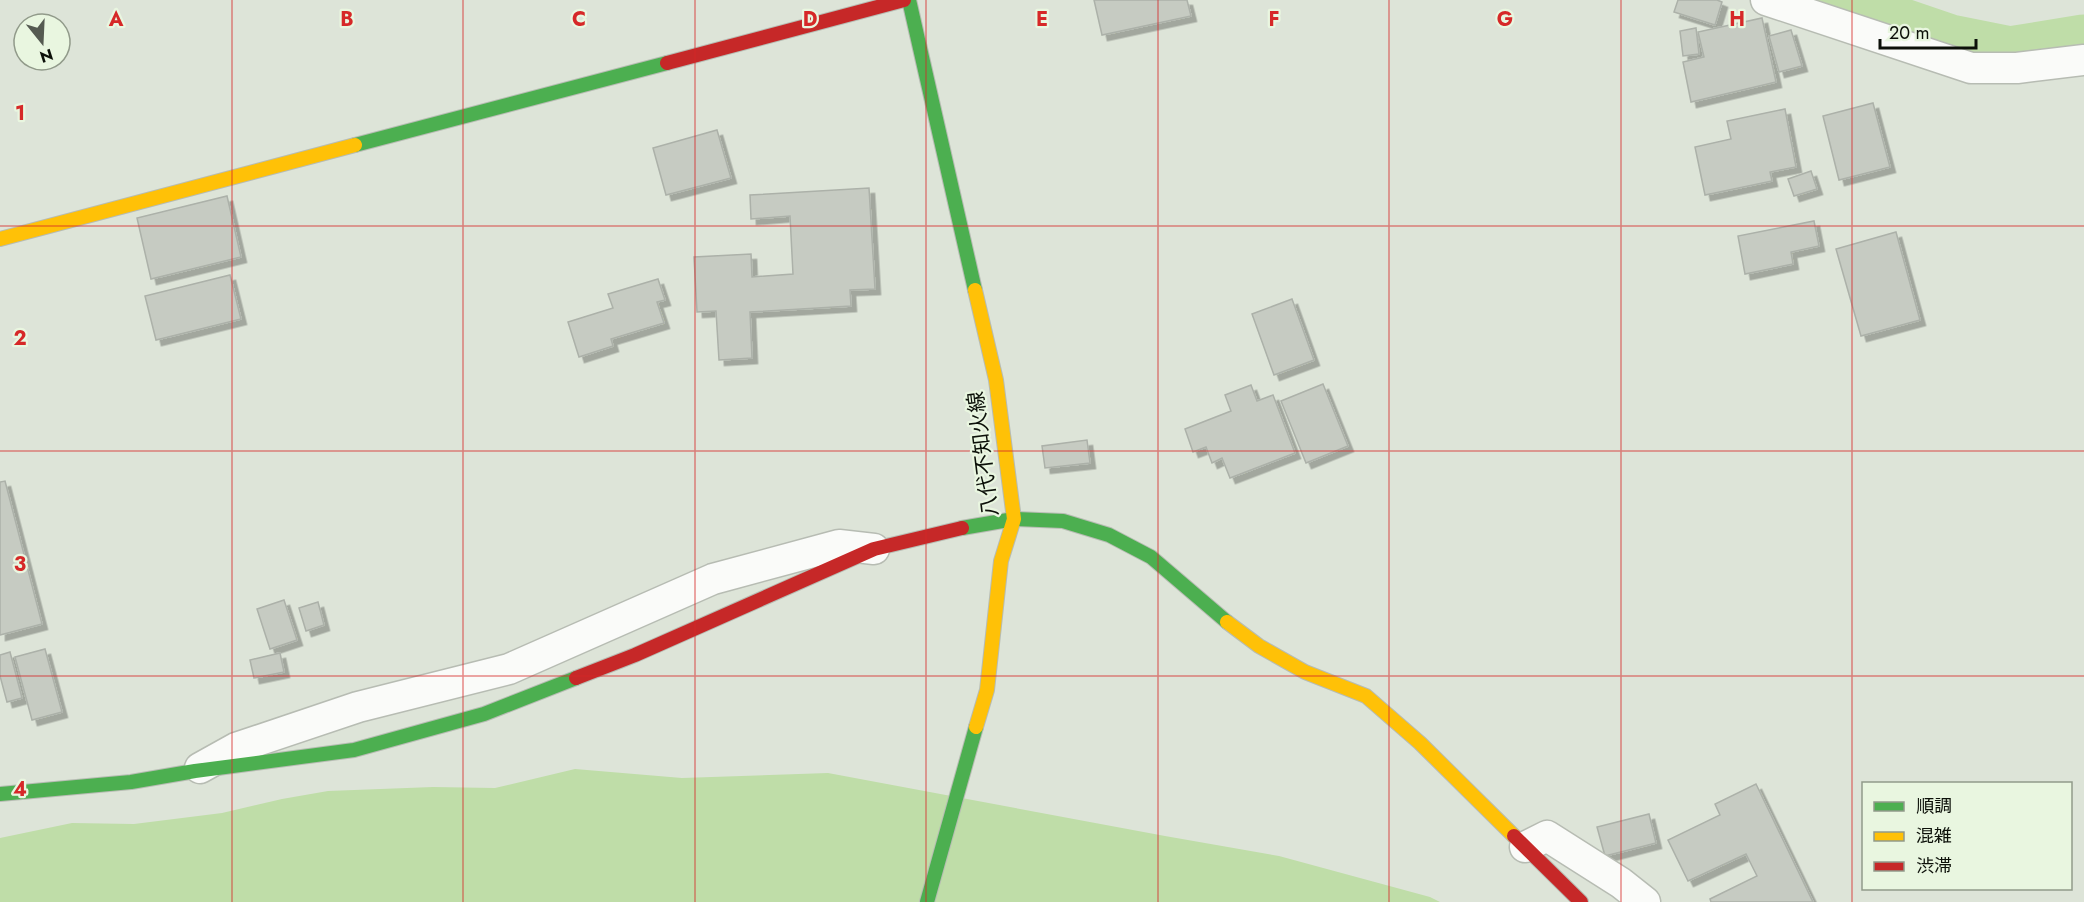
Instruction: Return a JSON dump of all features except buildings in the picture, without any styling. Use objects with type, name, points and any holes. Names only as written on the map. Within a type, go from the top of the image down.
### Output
[{"type":"street","points":[[0,239],[904,0]]},
{"type":"street","name":"八代不知火線","points":[[909,0],[996,380],[1014,519],[1001,561],[987,690],[927,902]]},
{"type":"street","points":[[1766,0],[1971,68],[2017,68],[2084,60]]},
{"type":"street","points":[[0,794],[131,782],[354,750],[484,714],[635,655],[874,549],[962,528],[1014,519],[1064,521],[1109,535],[1151,557],[1225,621],[1259,646],[1305,672],[1366,696],[1420,742],[1581,902]]},
{"type":"street","points":[[195,771],[236,748],[358,707],[509,669],[713,579],[839,546],[874,549]]},
{"type":"street","points":[[1525,847],[1547,836],[1621,883],[1644,902]]},
{"type":"shaded area","points":[[575,769],[682,778],[828,773],[1279,856],[1430,897],[1440,902],[0,902],[0,838],[72,823],[134,824],[222,813],[328,791],[433,787],[495,788]]},
{"type":"waterway","points":[[1824,0],[1950,43],[2010,55],[2084,43]]},
{"type":"traffic: fast","points":[[909,0],[975,290]]},
{"type":"traffic: fast","points":[[355,145],[667,63]]},
{"type":"traffic: fast","points":[[962,528],[1014,519],[1063,521],[1109,535],[1151,557],[1227,622]]},
{"type":"traffic: fast","points":[[0,794],[131,782],[354,750],[484,714],[576,678]]},
{"type":"traffic: fast","points":[[927,902],[976,727]]},
{"type":"traffic: slow","points":[[0,239],[355,145]]},
{"type":"traffic: slow","points":[[975,290],[996,380],[1014,519],[1001,561],[987,690],[976,727]]},
{"type":"traffic: slow","points":[[1227,622],[1259,646],[1305,672],[1366,696],[1420,743],[1514,836]]},
{"type":"traffic: jam","points":[[667,63],[904,0]]},
{"type":"traffic: jam","points":[[576,678],[635,655],[874,549],[962,528]]},
{"type":"traffic: jam","points":[[1514,836],[1581,902]]}]
